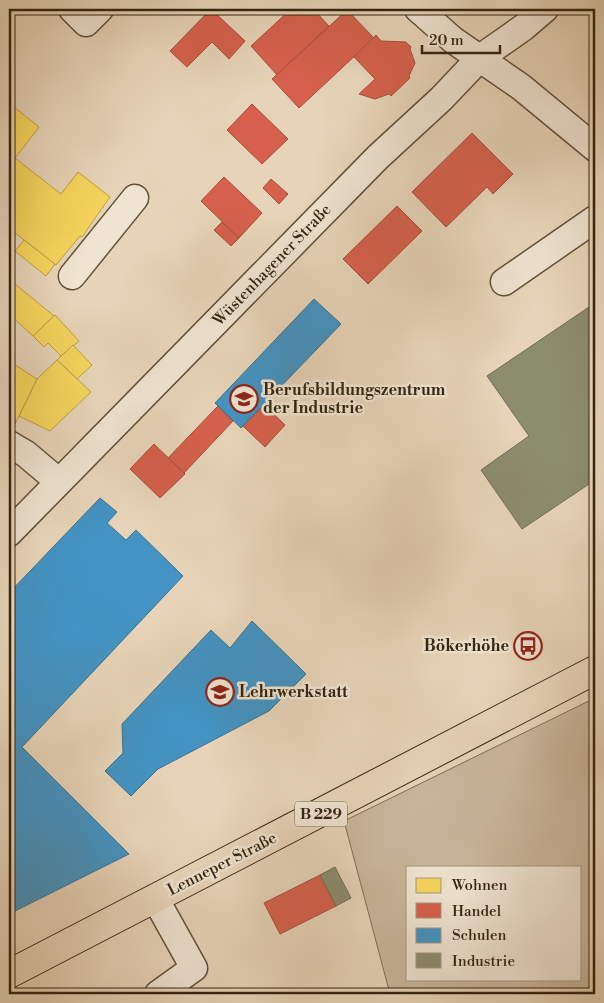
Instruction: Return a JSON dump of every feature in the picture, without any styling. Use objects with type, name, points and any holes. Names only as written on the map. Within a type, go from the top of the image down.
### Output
[{"type":"main road","name":"Lenneper Straße","points":[[9,974],[595,670]]},
{"type":"street","points":[[72,9],[86,23],[100,9]]},
{"type":"street","points":[[418,9],[453,40],[521,87],[595,148]]},
{"type":"street","name":"Wüstenhagener Straße","points":[[9,533],[378,157],[441,99],[480,58],[524,28],[545,9]]},
{"type":"street","points":[[72,276],[136,198]]},
{"type":"street","points":[[504,282],[595,219]]},
{"type":"street","points":[[9,444],[26,454],[58,481]]},
{"type":"street","points":[[155,898],[194,968],[158,994]]},
{"type":"shaded area","points":[[595,698],[595,994],[390,994],[344,821]]},
{"type":"building: Wohnen","points":[[9,103],[39,127],[9,166]]},
{"type":"building: Wohnen","points":[[15,158],[61,194],[78,172],[110,197],[82,237],[80,236],[56,265],[9,228],[9,166]]},
{"type":"building: Wohnen","points":[[24,240],[55,264],[46,276],[15,251]]},
{"type":"building: Wohnen","points":[[9,279],[54,316],[33,336],[9,314]]},
{"type":"building: Wohnen","points":[[9,314],[14,319],[9,324]]},
{"type":"building: Wohnen","points":[[55,315],[79,341],[61,356],[48,343],[44,347],[33,336]]},
{"type":"building: Wohnen","points":[[73,345],[92,365],[77,379],[57,360]]},
{"type":"building: Wohnen","points":[[57,360],[91,392],[50,431],[19,416],[37,379]]},
{"type":"building: Wohnen","points":[[9,361],[37,379],[15,424],[16,421],[9,417]]},
{"type":"building: Handel","points":[[211,9],[245,41],[229,59],[212,42],[187,67],[170,51]]},
{"type":"building: Handel","points":[[291,9],[313,9],[329,26],[277,75],[251,46]]},
{"type":"building: Handel","points":[[347,10],[374,38],[299,108],[272,79]]},
{"type":"building: Handel","points":[[376,35],[381,41],[406,42],[411,47],[415,63],[409,76],[410,78],[391,96],[389,94],[375,99],[359,94],[375,79],[354,57]]},
{"type":"building: Handel","points":[[252,104],[288,139],[262,164],[227,130]]},
{"type":"building: Handel","points":[[472,133],[513,174],[493,194],[487,187],[446,227],[412,192]]},
{"type":"building: Handel","points":[[224,177],[262,213],[239,238],[201,201]]},
{"type":"building: Handel","points":[[271,179],[288,194],[279,204],[263,188]]},
{"type":"building: Handel","points":[[397,206],[422,231],[368,284],[343,259]]},
{"type":"building: Handel","points":[[222,222],[239,238],[231,246],[214,230]]},
{"type":"building: Handel","points":[[264,405],[285,425],[265,447],[243,426]]},
{"type":"building: Handel","points":[[218,406],[233,421],[184,473],[168,458]]},
{"type":"building: Handel","points":[[154,444],[185,474],[160,498],[130,469]]},
{"type":"building: Handel","points":[[320,875],[336,906],[280,934],[264,903]]},
{"type":"building: Schulen","points":[[314,299],[341,324],[241,428],[215,403]]},
{"type":"building: Schulen","points":[[100,498],[117,512],[107,523],[126,540],[136,530],[183,576],[22,747],[129,854],[9,914],[9,593]]},
{"type":"building: Schulen","name":"Lehrwerkstatt","points":[[252,621],[306,674],[269,711],[158,769],[131,796],[105,771],[123,753],[122,724],[211,630],[230,648]]},
{"type":"building: Industrie","points":[[595,303],[595,480],[522,529],[481,470],[529,436],[487,376]]},
{"type":"building: Industrie","points":[[335,867],[351,898],[336,906],[320,875]]},
{"type":"place","name":"Berufsbildungszentrum der Industrie","points":[[244,399]]},
{"type":"place","name":"Bökerhöhe","points":[[528,646]]},
{"type":"place","name":"Lehrwerkstatt","points":[[220,692]]}]
